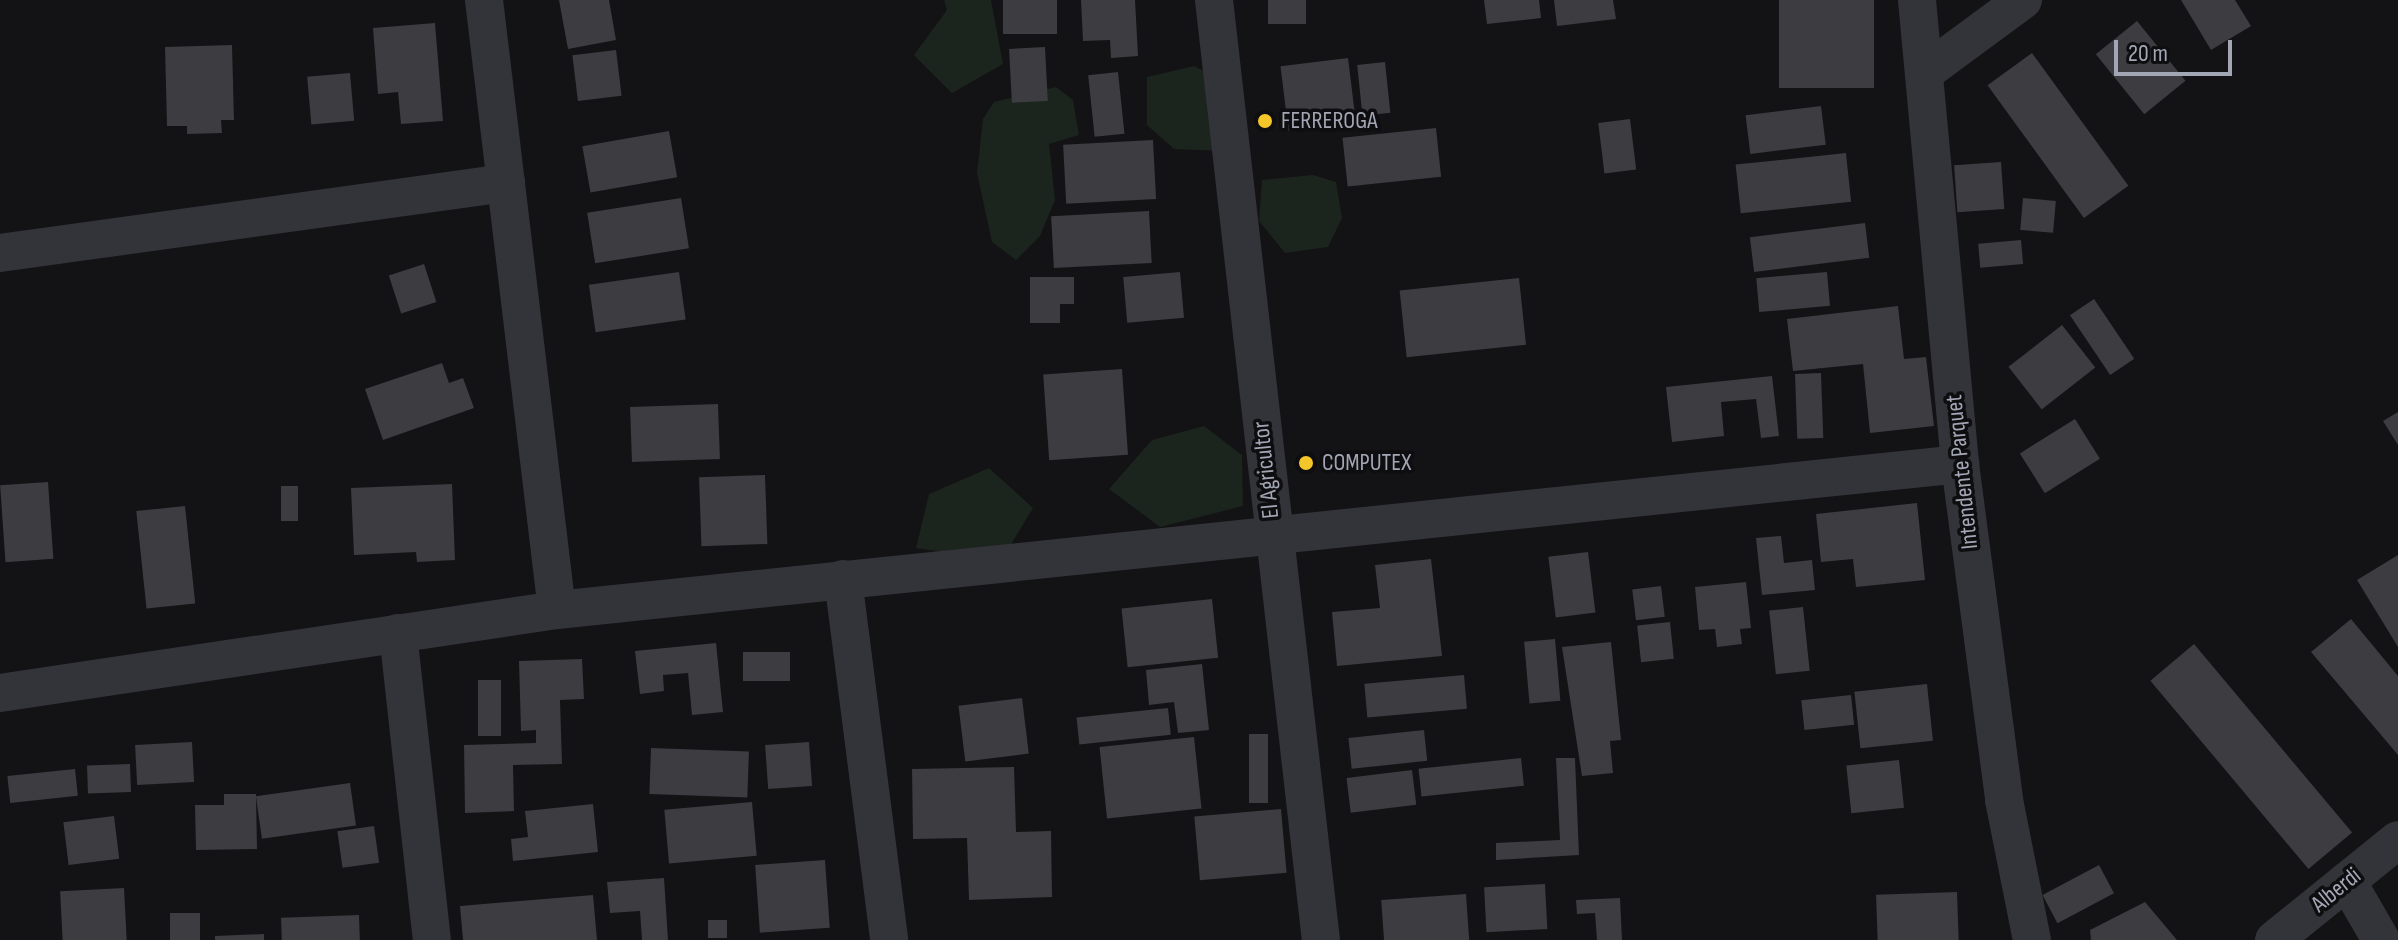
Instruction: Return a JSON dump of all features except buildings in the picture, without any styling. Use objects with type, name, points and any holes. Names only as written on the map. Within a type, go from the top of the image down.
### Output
[{"type":"street","points":[[484,0],[557,610]]},
{"type":"street","name":"El Agricultor","points":[[1214,0],[1321,940]]},
{"type":"street","name":"Intendente Parquet","points":[[1917,0],[1960,464],[2004,800],[2032,940]]},
{"type":"street","points":[[1924,73],[2023,0]]},
{"type":"street","points":[[0,253],[506,183]]},
{"type":"street","points":[[0,693],[557,610],[1273,533],[1960,464]]},
{"type":"street","points":[[843,579],[889,940]]},
{"type":"street","points":[[398,633],[432,940]]},
{"type":"street","name":"Alberdi","points":[[2274,940],[2398,840]]},
{"type":"street","points":[[2347,881],[2381,940]]},
{"type":"shaded area","points":[[944,0],[991,0],[1003,64],[952,93],[914,55],[947,10]]},
{"type":"shaded area","points":[[1194,66],[1215,76],[1221,151],[1174,149],[1147,125],[1147,77]]},
{"type":"shaded area","points":[[1056,87],[1073,100],[1079,135],[1049,144],[1055,200],[1040,236],[1016,260],[992,242],[977,173],[983,119],[994,102]]},
{"type":"shaded area","points":[[1313,175],[1336,182],[1342,218],[1328,247],[1285,253],[1259,221],[1262,180]]},
{"type":"shaded area","points":[[1204,426],[1242,455],[1243,506],[1160,527],[1109,489],[1152,440]]},
{"type":"shaded area","points":[[989,468],[1033,508],[1010,546],[964,555],[916,548],[929,494]]},
{"type":"place","name":"FERREROGA","points":[[1265,121]]},
{"type":"place","name":"COMPUTEX","points":[[1306,463]]}]
